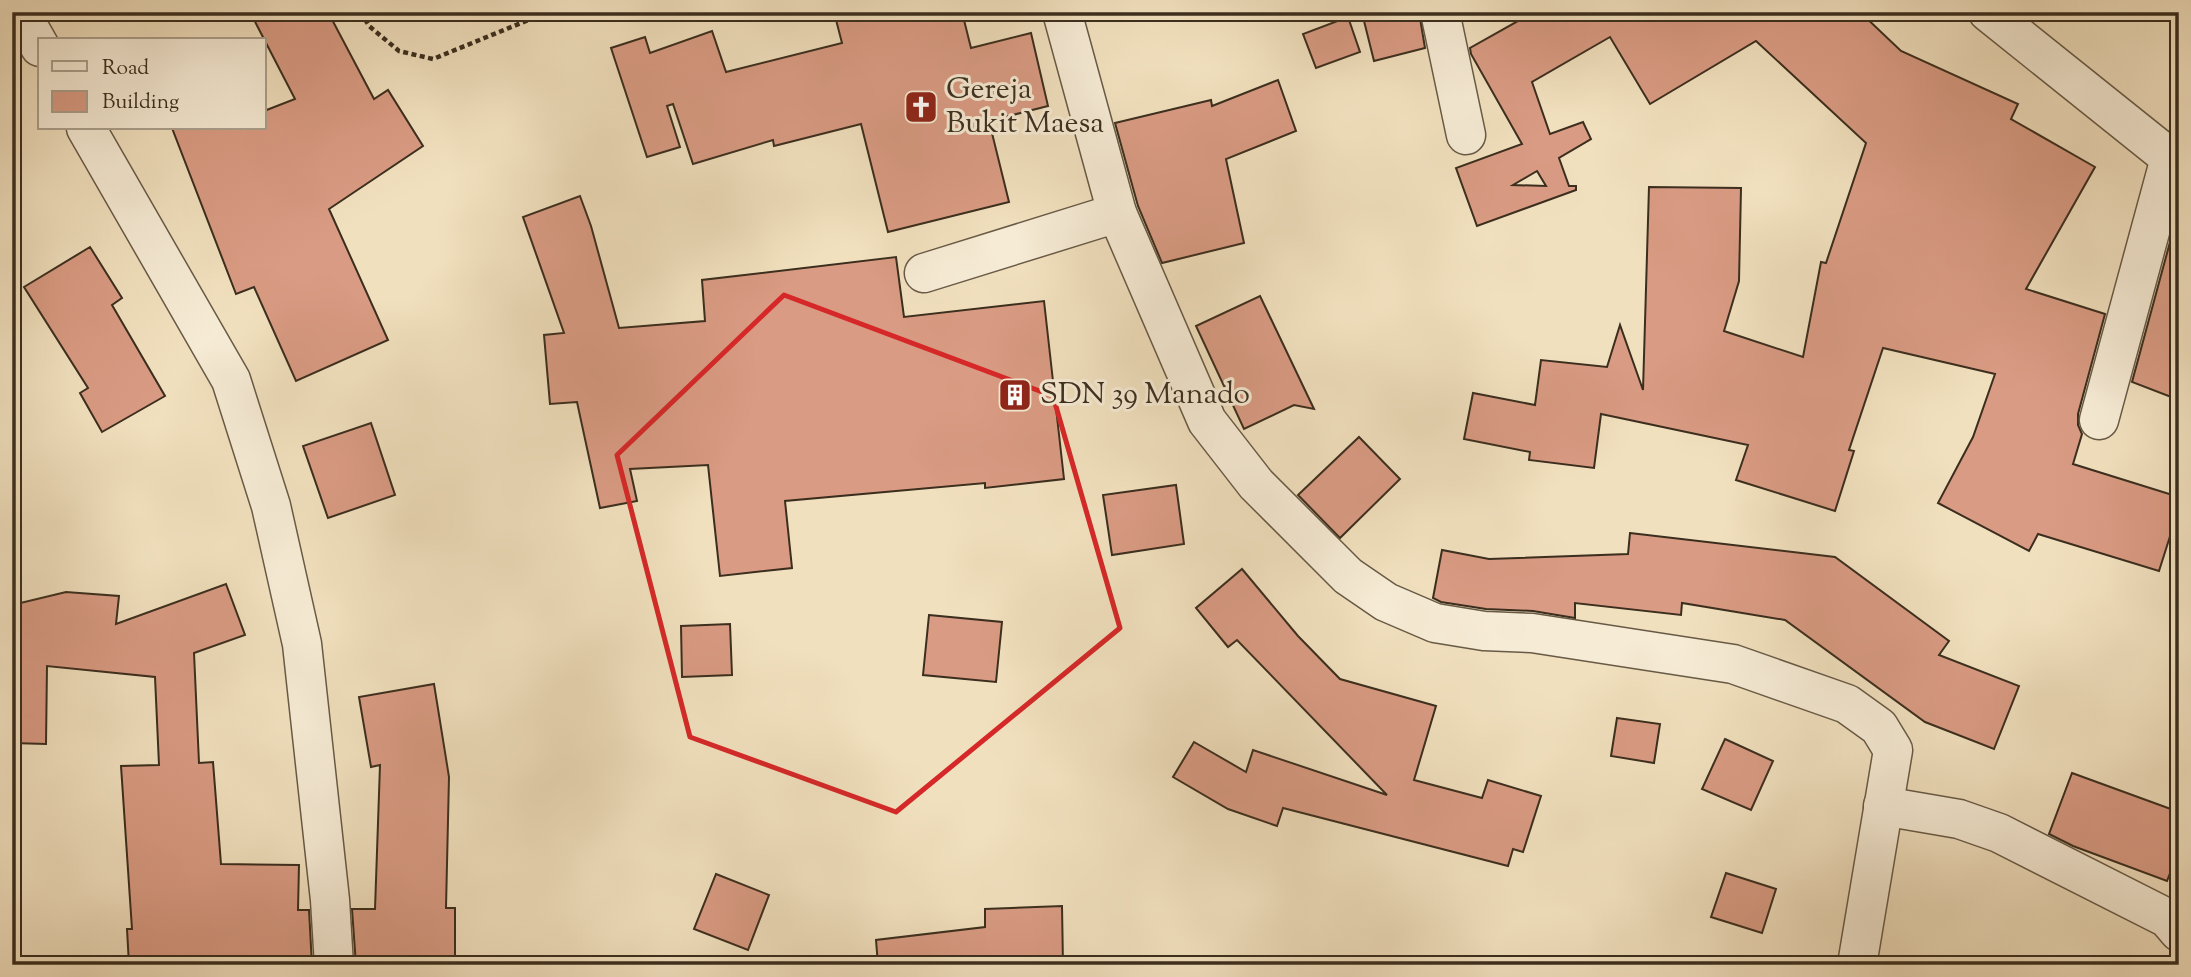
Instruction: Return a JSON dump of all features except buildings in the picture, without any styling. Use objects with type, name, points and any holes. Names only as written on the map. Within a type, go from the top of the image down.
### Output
[{"type":"street","points":[[20,12],[38,44]]},
{"type":"street","points":[[1062,12],[1117,213],[1207,421],[1255,484],[1348,576],[1386,602],[1435,622],[1484,631],[1532,633],[1733,664],[1847,704],[1879,727],[1893,750],[1857,965]]},
{"type":"street","points":[[1440,12],[1466,135]]},
{"type":"street","points":[[1988,12],[2174,162],[2099,421]]},
{"type":"street","points":[[87,130],[231,380],[271,506],[302,644],[330,900],[334,965]]},
{"type":"street","points":[[924,273],[1117,213]]},
{"type":"street","points":[[1883,806],[1959,819],[1999,833],[2167,918],[2179,932]]},
{"type":"path","points":[[361,12],[369,26],[400,51],[433,60],[548,12]]},
{"type":"highlighted area","points":[[784,295],[1053,396],[1120,628],[896,812],[690,737],[617,455]]},
{"type":"place","name":"Gereja Bukit Maesa","points":[[921,107]]},
{"type":"place","name":"SDN 39 Manado","points":[[1015,395]]}]
